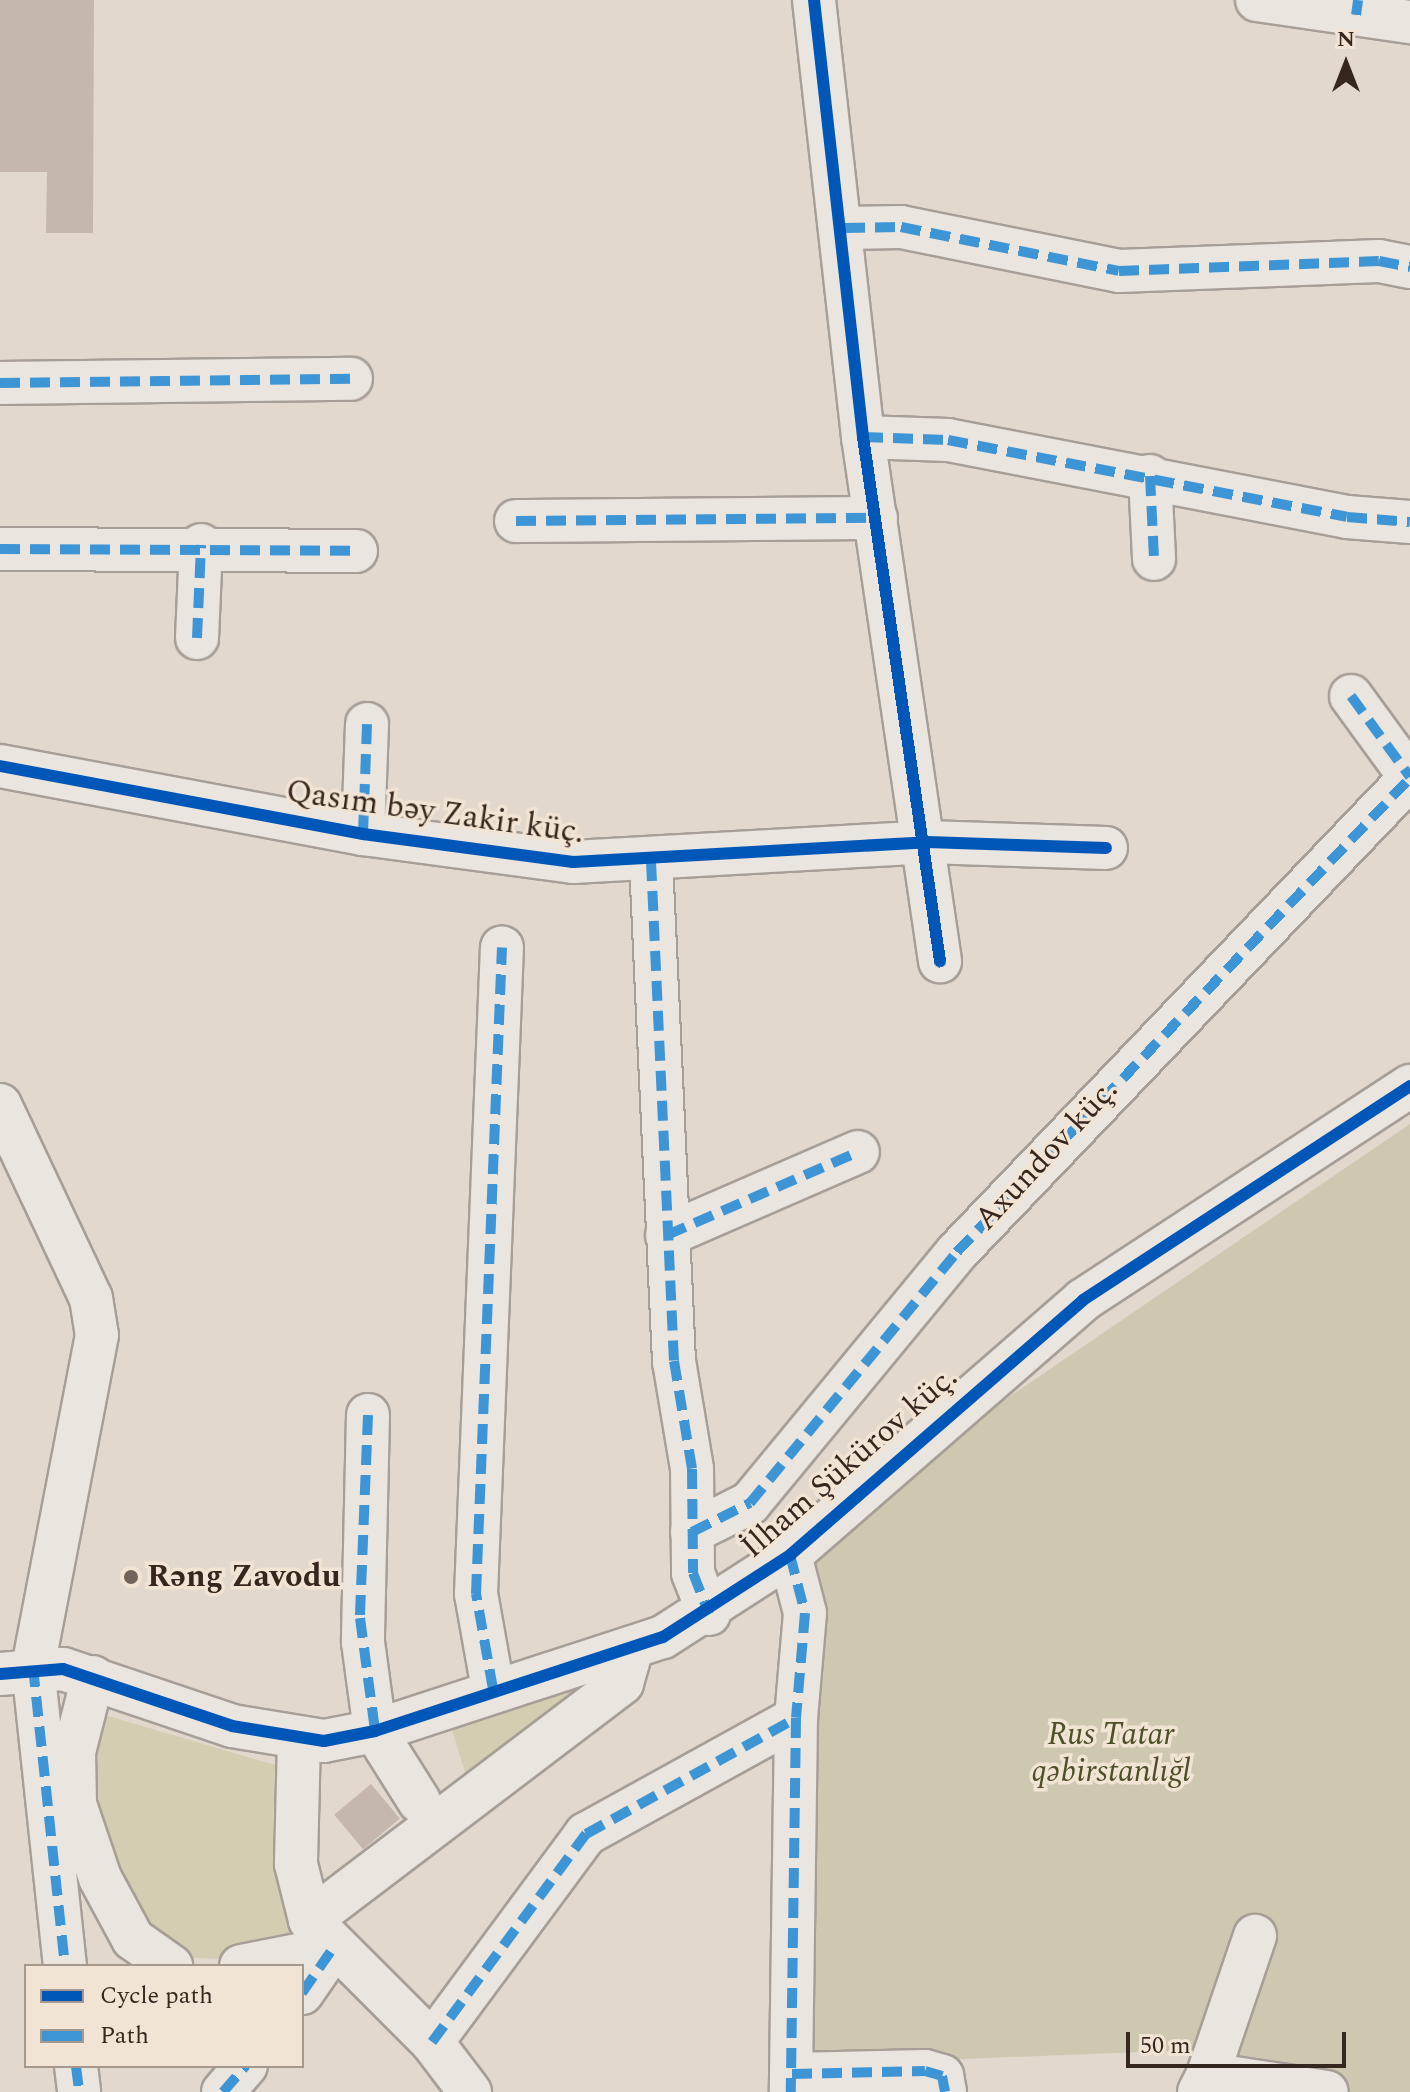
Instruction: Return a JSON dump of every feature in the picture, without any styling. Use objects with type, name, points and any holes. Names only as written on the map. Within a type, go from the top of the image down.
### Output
[{"type":"street","points":[[814,0],[845,228],[863,437],[927,842],[940,961]]},
{"type":"street","points":[[1257,0],[1357,8],[1410,22]]},
{"type":"street","points":[[845,228],[901,227],[1119,271],[1379,261],[1410,267]]},
{"type":"street","points":[[0,383],[351,379]]},
{"type":"street","points":[[863,437],[948,440],[1150,476],[1347,517],[1410,522]]},
{"type":"street","points":[[1150,476],[1154,559]]},
{"type":"street","points":[[516,521],[876,518]]},
{"type":"street","points":[[197,638],[201,545]]},
{"type":"street","points":[[0,549],[201,545],[356,551]]},
{"type":"street","points":[[1351,696],[1410,778]]},
{"type":"street","points":[[363,834],[367,724]]},
{"type":"street","name":"Qasım bəy Zakir küç.","points":[[0,766],[363,834],[507,857],[651,861],[927,842],[1106,848]]},
{"type":"street","name":"Axundov küç.","points":[[692,1532],[750,1503],[957,1252],[1410,778]]},
{"type":"street","points":[[651,861],[667,1235],[693,1573],[709,1614]]},
{"type":"street","points":[[493,1689],[476,1594],[502,948]]},
{"type":"street","name":"İlham Şükürov küç.","points":[[16,1670],[93,1677],[232,1726],[299,1739],[375,1731],[493,1689],[632,1647],[709,1614],[790,1555],[1083,1300],[1410,1086]]},
{"type":"street","points":[[0,1105],[91,1298],[97,1335],[16,1670],[65,1964]]},
{"type":"street","points":[[667,1235],[858,1152]]},
{"type":"street","points":[[368,1415],[360,1618],[375,1731],[419,1801]]},
{"type":"street","points":[[790,1555],[805,1613],[796,1718],[792,2083],[925,2071],[942,2076],[945,2092]]},
{"type":"street","points":[[246,1964],[321,1934],[622,1683],[632,1647]]},
{"type":"street","points":[[93,1677],[74,1752],[75,1804],[100,1878],[133,1939],[168,1964]]},
{"type":"street","points":[[432,2042],[586,1834],[796,1718]]},
{"type":"street","points":[[299,1739],[296,1864],[321,1934],[432,2042],[470,2092]]},
{"type":"street","points":[[304,1987],[321,1934]]},
{"type":"street","points":[[1255,1936],[1204,2083],[1327,2092]]},
{"type":"street","points":[[76,2068],[79,2092]]},
{"type":"street","points":[[223,2092],[244,2068]]},
{"type":"shaded area","points":[[608,1668],[467,1779],[450,1723]]},
{"type":"shaded area","points":[[105,1715],[275,1765],[273,1833],[302,1938],[220,1959],[181,1957],[145,1933],[108,1867],[86,1785],[88,1739]]},
{"type":"green space","name":"Rus Tatar qəbirstanlığl","points":[[1410,1124],[1410,2092],[1191,2092],[1190,2050],[811,2065],[815,1529]]},
{"type":"building","points":[[0,0],[94,0],[93,233],[46,233],[47,172],[0,172]]},
{"type":"building","points":[[371,1784],[400,1818],[363,1849],[334,1815]]},
{"type":"marked path","points":[[1356,15],[1358,0]]},
{"type":"marked path","points":[[845,228],[901,227],[1119,271],[1379,261],[1410,267]]},
{"type":"marked path","points":[[0,383],[351,379]]},
{"type":"marked path","points":[[863,437],[948,440],[1347,517],[1410,522]]},
{"type":"marked path","points":[[1150,476],[1154,559]]},
{"type":"marked path","points":[[516,521],[876,518]]},
{"type":"marked path","points":[[197,638],[201,545]]},
{"type":"marked path","points":[[0,549],[356,551]]},
{"type":"marked path","points":[[1351,696],[1410,777]]},
{"type":"marked path","points":[[363,834],[367,724]]},
{"type":"marked path","points":[[692,1532],[750,1503],[957,1252],[1410,778]]},
{"type":"marked path","points":[[651,861],[674,1361],[692,1469],[693,1573],[709,1614]]},
{"type":"marked path","points":[[493,1689],[476,1594],[502,948]]},
{"type":"marked path","points":[[667,1235],[858,1152]]},
{"type":"marked path","points":[[368,1415],[360,1618],[375,1731]]},
{"type":"marked path","points":[[790,1555],[805,1613],[796,1718],[791,2092]]},
{"type":"marked path","points":[[33,1667],[65,1964]]},
{"type":"marked path","points":[[432,2042],[586,1834],[796,1718]]},
{"type":"marked path","points":[[304,1990],[333,1948]]},
{"type":"marked path","points":[[76,2068],[79,2092]]},
{"type":"marked path","points":[[223,2092],[244,2068]]},
{"type":"marked path","points":[[792,2074],[925,2071],[942,2076],[945,2092]]},
{"type":"cycle path","points":[[814,0],[863,437],[940,961]]},
{"type":"cycle path","points":[[0,766],[363,834],[573,862],[927,842],[1106,848]]},
{"type":"cycle path","points":[[0,1674],[63,1669],[232,1726],[324,1741],[375,1731],[663,1637],[790,1555],[1083,1300],[1410,1086]]},
{"type":"place","name":"Rəng Zavodu","points":[[131,1577]]}]
